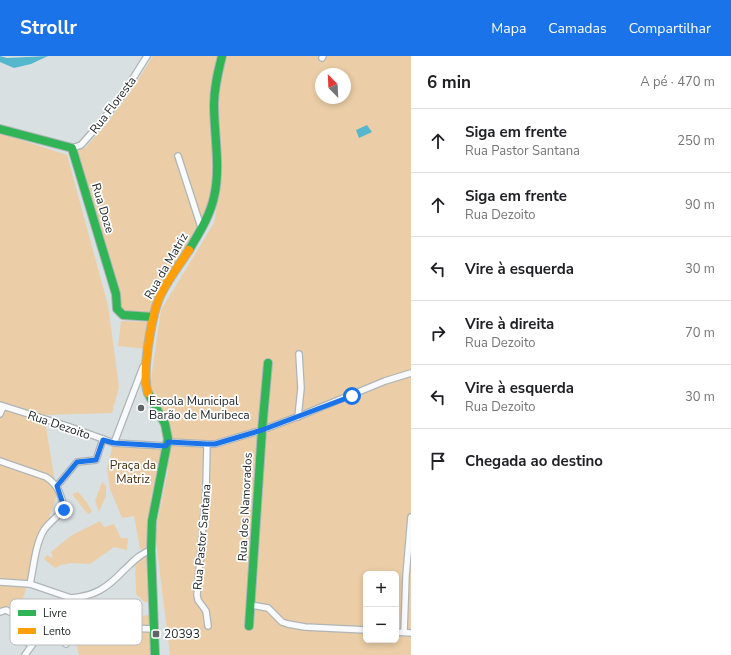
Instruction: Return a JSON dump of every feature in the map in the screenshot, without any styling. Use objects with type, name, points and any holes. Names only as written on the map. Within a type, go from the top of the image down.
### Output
[{"type":"street","name":"Rua Floresta","points":[[72,148],[81,144],[96,128],[122,96],[147,56]]},
{"type":"street","name":"Rua da Matriz","points":[[155,655],[151,550],[152,522],[167,444],[166,429],[146,389],[145,382],[153,318],[159,296],[189,250],[210,211],[214,198],[218,170],[218,154],[214,108],[222,56]]},
{"type":"street","points":[[0,129],[72,148]]},
{"type":"street","name":"Rua Doze","points":[[72,148],[114,287],[117,309],[123,315],[153,318]]},
{"type":"street","points":[[178,156],[201,228]]},
{"type":"street","points":[[298,417],[301,388],[299,354]]},
{"type":"street","points":[[114,443],[148,356]]},
{"type":"street","name":"Rua dos Namorados","points":[[249,626],[268,363]]},
{"type":"street","points":[[167,444],[215,444],[262,430],[298,417],[386,381],[411,373]]},
{"type":"street","points":[[0,414],[2,406]]},
{"type":"street","name":"Rua Dezoito","points":[[2,406],[67,426],[114,443],[167,444]]},
{"type":"street","points":[[57,486],[77,462],[96,460],[103,440]]},
{"type":"street","name":"Rua Pastor Santana","points":[[207,444],[206,490],[197,595],[198,600],[206,611],[208,626]]},
{"type":"street","points":[[0,461],[46,477],[57,486],[64,508],[44,530],[39,541],[30,584]]},
{"type":"street","points":[[404,632],[411,517]]},
{"type":"street","points":[[0,582],[30,584],[71,598],[84,597],[97,592],[110,584],[135,559],[151,550]]},
{"type":"street","points":[[251,605],[268,608],[282,622],[288,624],[305,627],[363,630]]},
{"type":"street","points":[[0,612],[6,610],[10,612]]},
{"type":"street","points":[[142,629],[154,629]]},
{"type":"street","points":[[399,632],[411,633]]},
{"type":"street","points":[[25,655],[32,645]]},
{"type":"green space","points":[[153,56],[218,56],[214,167],[212,189],[206,214],[157,294],[150,314],[136,314],[117,309],[75,150],[85,148],[103,128],[129,94]]},
{"type":"green space","points":[[223,56],[411,56],[411,655],[170,655],[155,533],[168,471],[167,416],[152,394],[151,379],[161,310],[214,223],[222,176],[216,89]]},
{"type":"green space","points":[[0,133],[67,155],[108,305],[119,387],[112,413],[44,415],[57,494],[23,599],[10,599],[10,606],[0,610]]},
{"type":"green space","points":[[121,321],[151,322],[146,349],[118,346]]},
{"type":"green space","name":"Praça da Matriz","points":[[113,444],[162,448],[157,480],[151,496],[148,547],[145,549],[140,549],[134,516],[122,518],[110,489],[107,469]]},
{"type":"green space","points":[[102,482],[106,486],[106,496],[99,512],[95,501]]},
{"type":"green space","points":[[78,492],[92,511],[89,514],[72,494]]},
{"type":"green space","points":[[100,521],[104,527],[114,524],[121,538],[128,538],[127,550],[114,547],[90,564],[72,563],[55,568],[44,559],[47,555],[53,558],[51,552],[72,535]]},
{"type":"green space","points":[[149,551],[151,602],[144,602],[136,594],[135,561]]},
{"type":"green space","points":[[150,614],[151,655],[79,655],[76,645],[142,645],[142,617]]},
{"type":"water","points":[[0,56],[7,58],[48,56],[31,64],[14,68],[0,62]]},
{"type":"water","points":[[367,125],[372,132],[359,138],[356,130]]},
{"type":"traffic: fast","points":[[189,250],[210,211],[216,186],[217,163],[214,99],[216,80],[222,56]]},
{"type":"traffic: fast","points":[[0,129],[72,148],[116,294],[117,309],[123,315],[153,317]]},
{"type":"traffic: fast","points":[[249,626],[268,363]]},
{"type":"traffic: fast","points":[[148,393],[165,424],[168,439],[152,521],[151,550],[155,655]]},
{"type":"traffic: slow","points":[[148,393],[146,384],[148,343],[154,314],[164,288],[189,250]]},
{"type":"place","name":"Escola Municipal Barão de Muribeca","points":[[141,408]]},
{"type":"place","name":"20393","points":[[156,634]]},
{"type":"route","points":[[64,510],[57,486],[77,462],[96,460],[103,440],[114,443],[166,446],[168,442],[215,444],[262,430],[352,396]]}]
